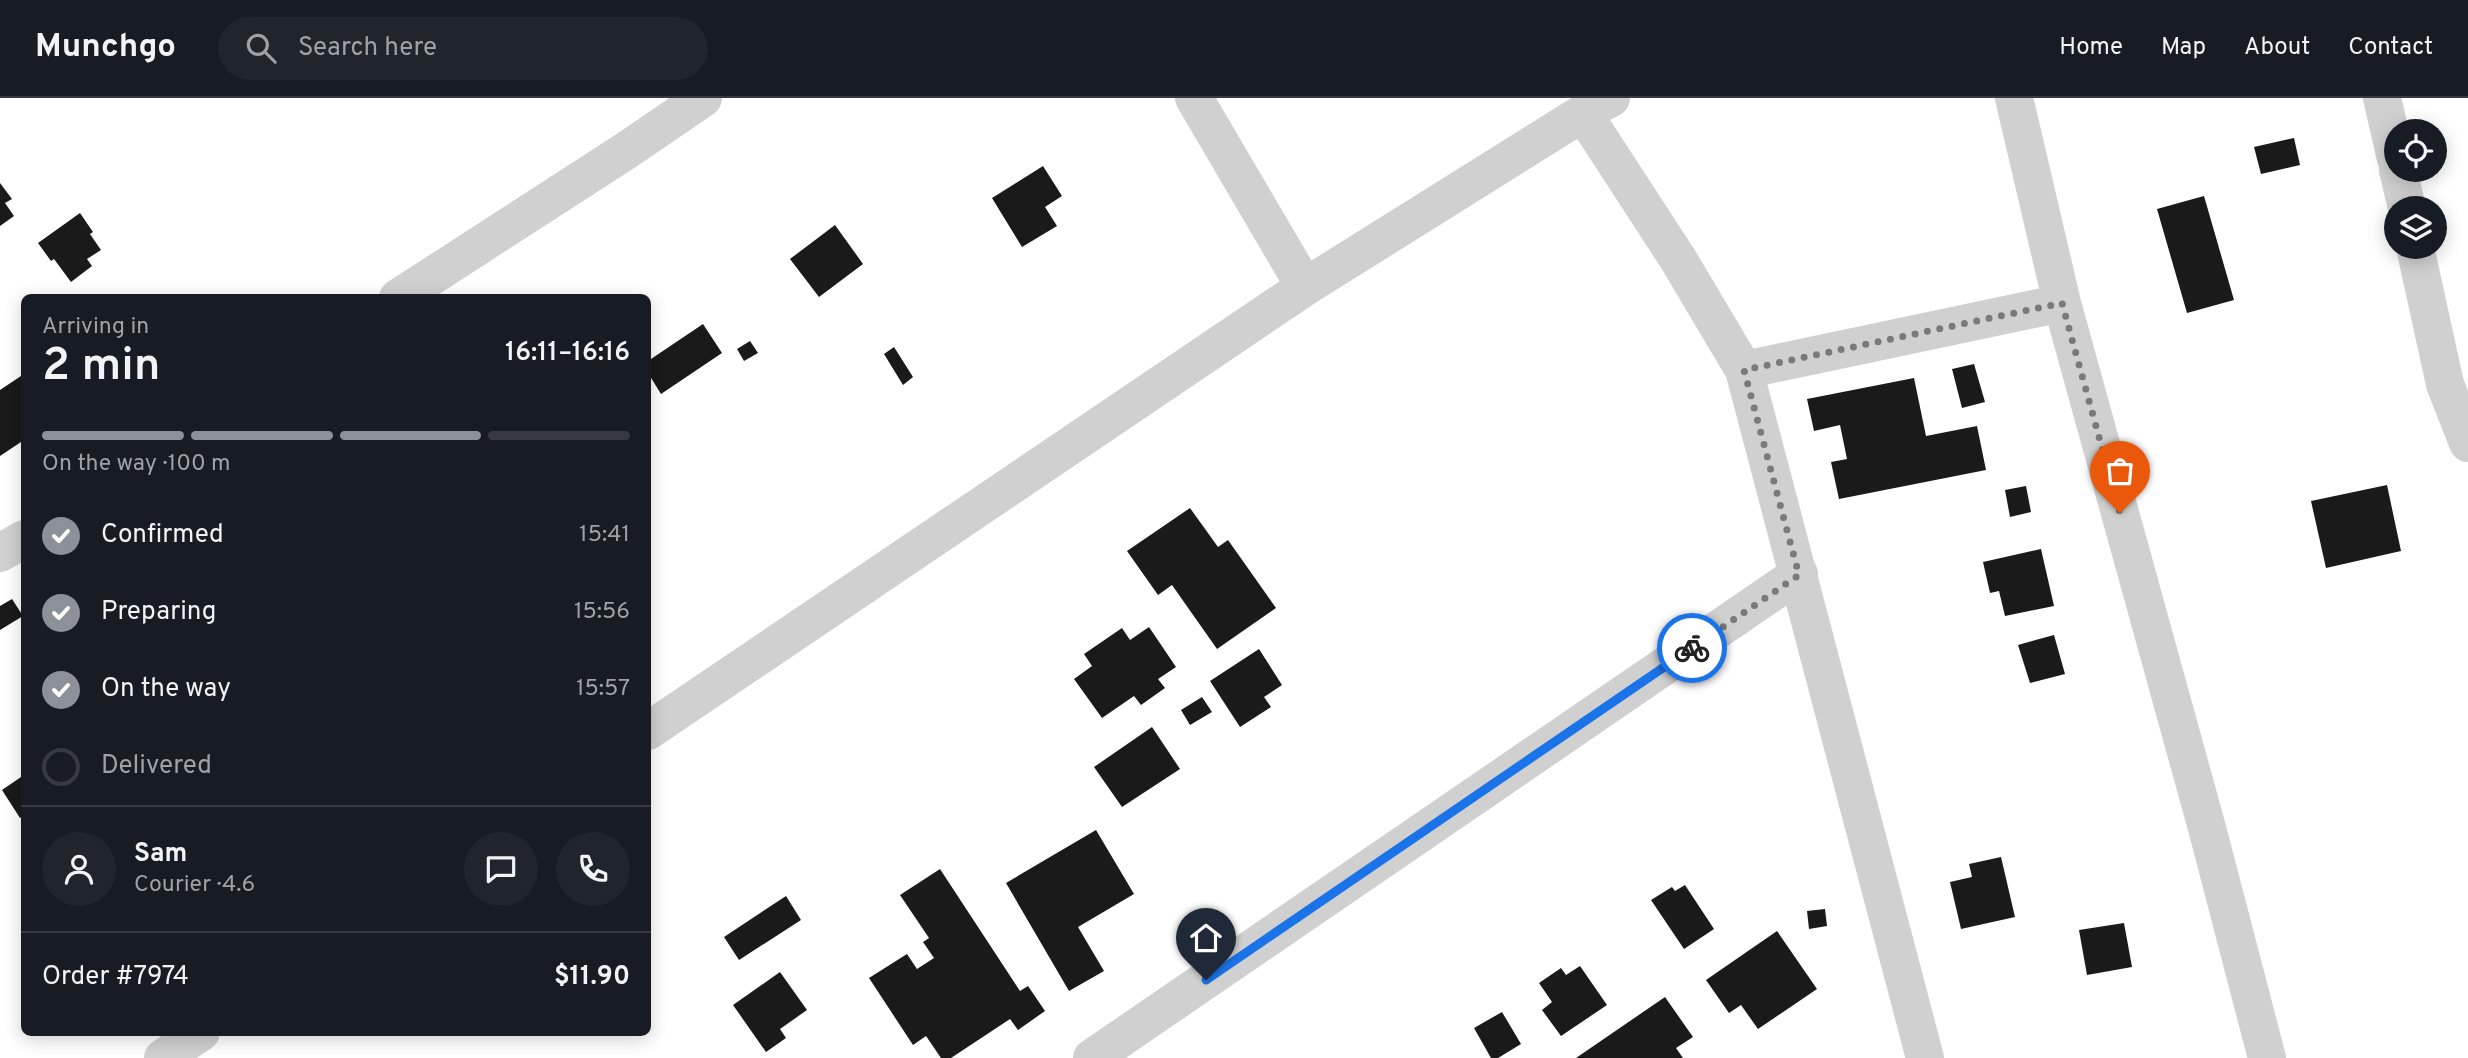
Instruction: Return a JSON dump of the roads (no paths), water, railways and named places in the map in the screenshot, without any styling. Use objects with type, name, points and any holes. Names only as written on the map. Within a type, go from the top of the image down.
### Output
[{"type":"street","points":[[404,294],[703,98]]},
{"type":"street","points":[[1194,98],[1305,287]]},
{"type":"street","points":[[2014,98],[2062,303],[2207,828],[2267,1058]]},
{"type":"street","points":[[2382,98],[2387,119]]},
{"type":"street","points":[[651,729],[1305,287],[1597,106],[1678,259],[1744,370],[1925,1058]]},
{"type":"street","points":[[2418,259],[2445,384],[2468,443]]},
{"type":"street","points":[[1744,370],[2062,303]]},
{"type":"street","points":[[0,553],[21,541]]},
{"type":"street","points":[[1092,1058],[1799,575]]},
{"type":"street","points":[[163,1058],[195,1036]]}]
